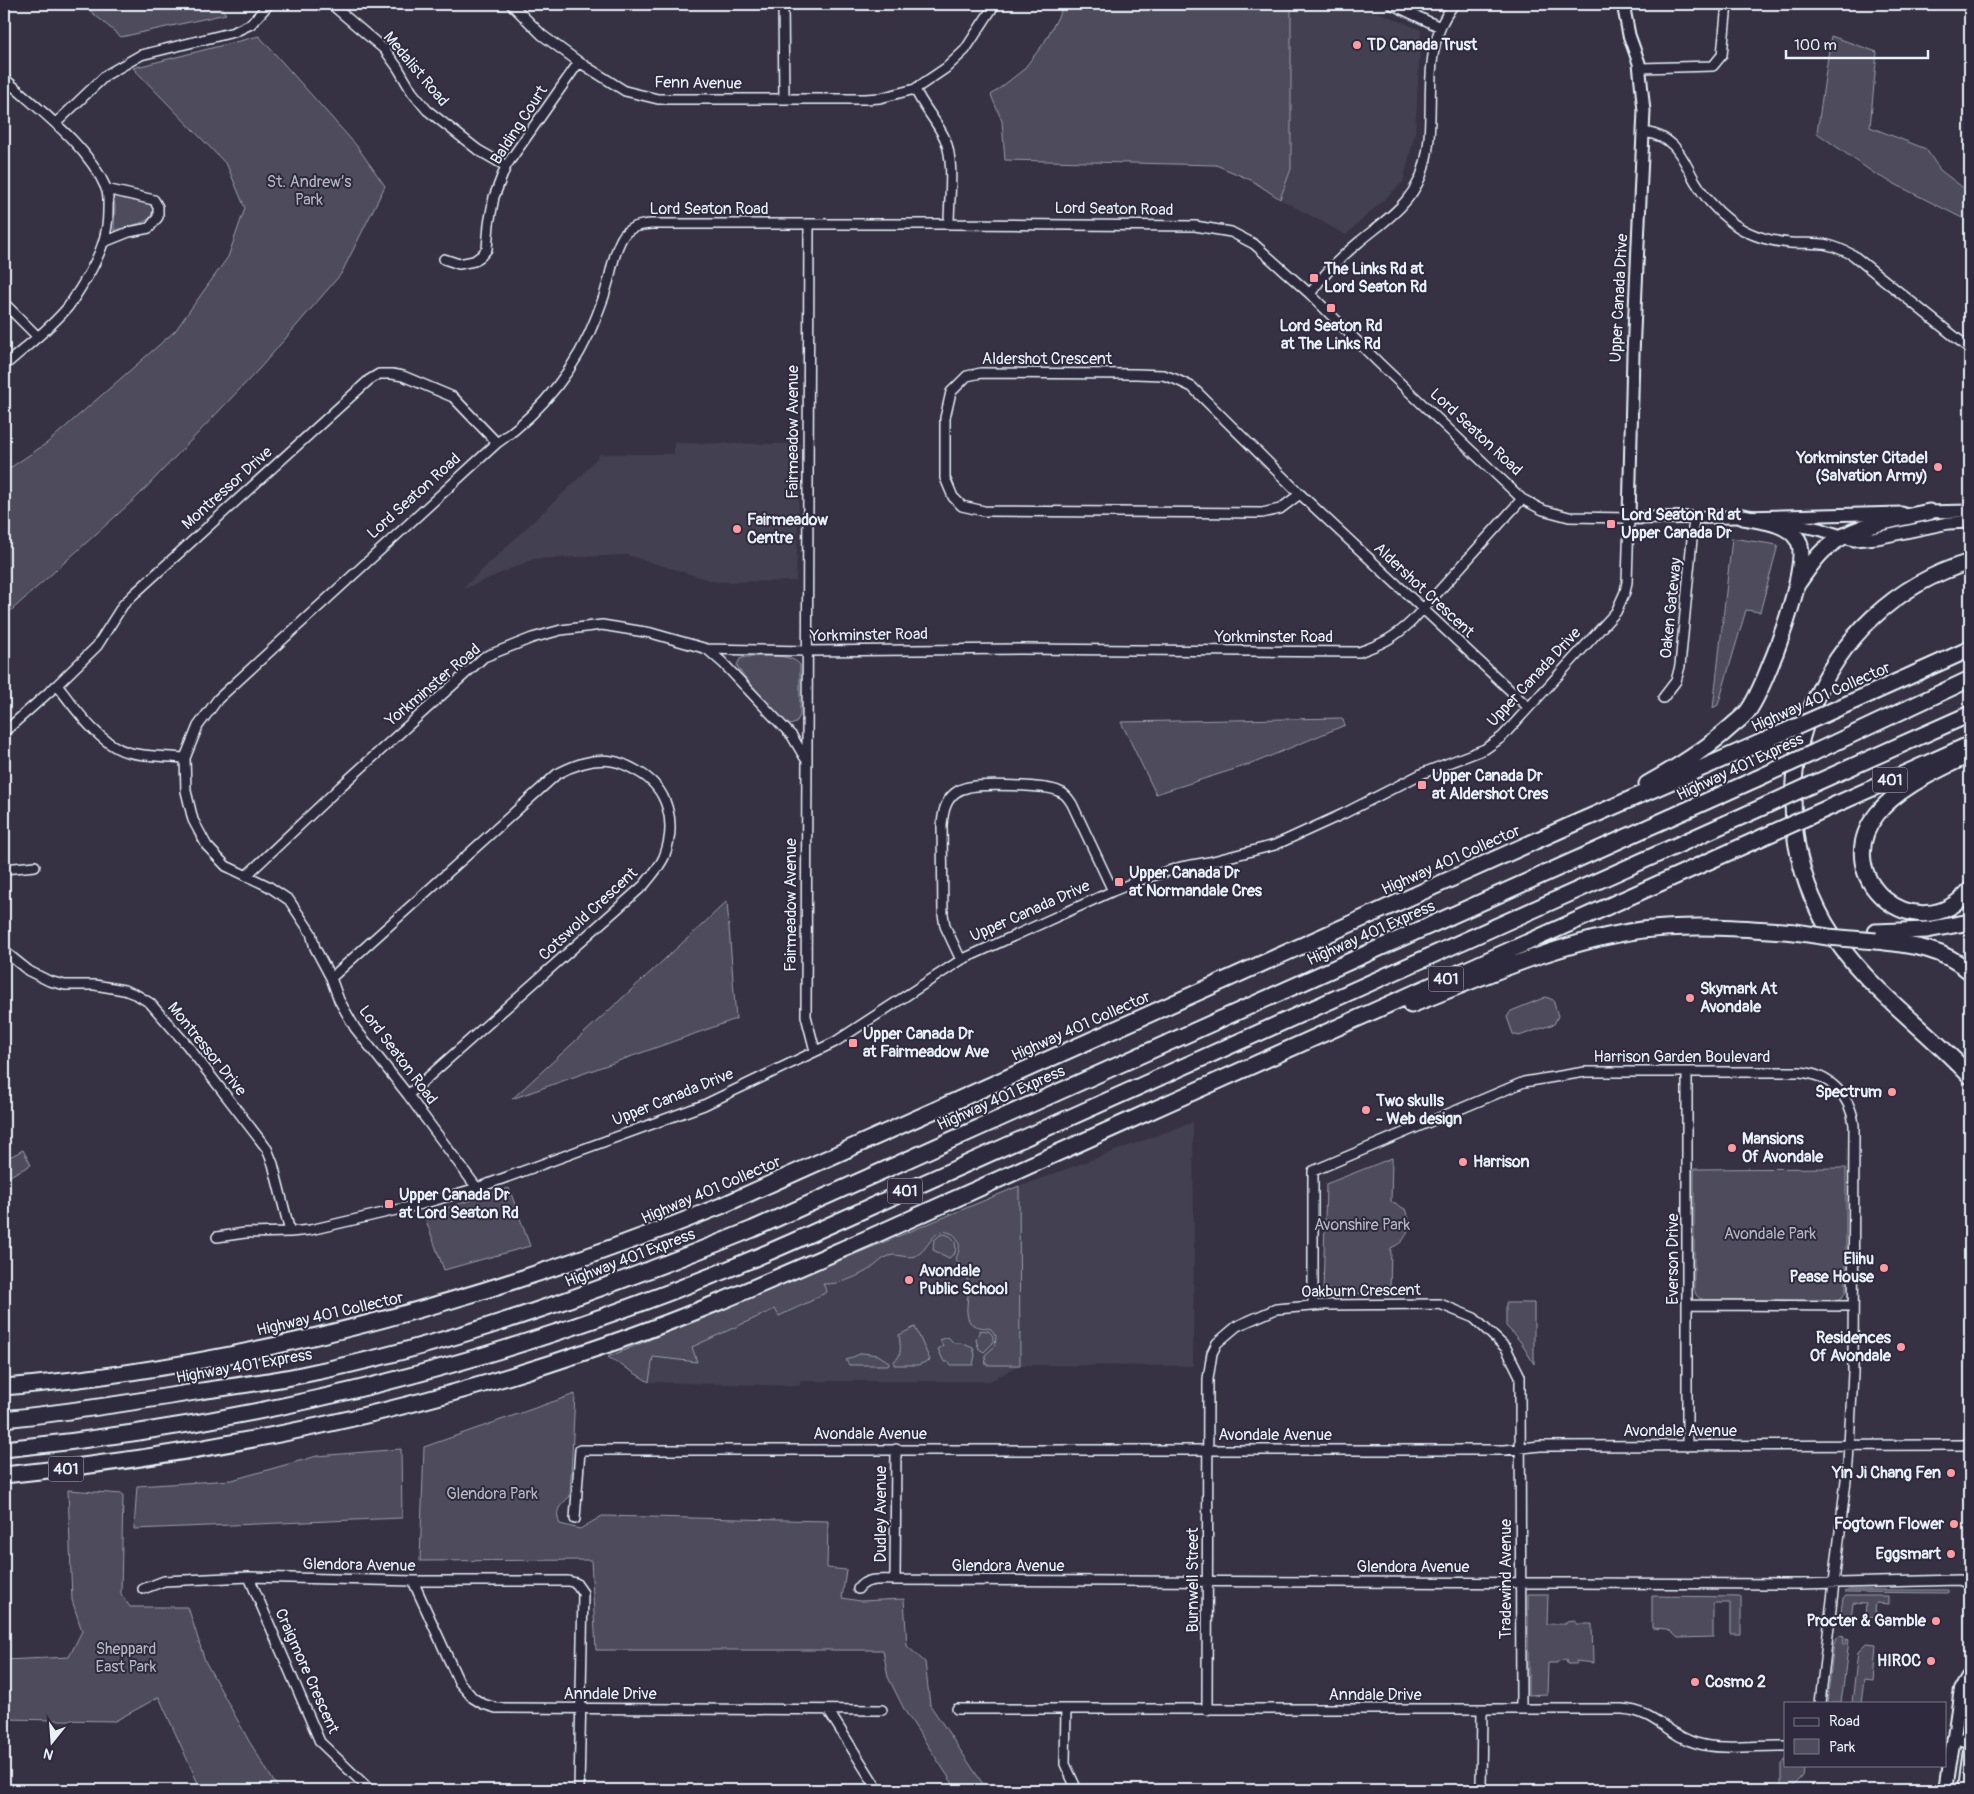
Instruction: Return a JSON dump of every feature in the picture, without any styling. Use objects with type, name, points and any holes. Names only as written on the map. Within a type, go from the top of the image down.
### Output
[{"type":"highway","points":[[1797,584],[1814,561],[1841,537],[1860,529],[1929,512]]},
{"type":"highway","points":[[1568,826],[1672,770],[1718,739],[1748,712],[1769,671],[1797,584],[1801,552],[1799,542],[1790,530],[1743,517]]},
{"type":"highway","points":[[1970,562],[1937,574],[1903,594],[1874,617],[1848,645],[1826,678],[1806,719],[1796,759],[1793,794],[1796,837],[1805,875],[1819,911],[1834,936],[1846,954],[1872,983],[1970,1076]]},
{"type":"highway","name":"Highway 401 Collector","points":[[4,1387],[152,1368],[301,1340],[463,1298],[610,1250],[730,1202],[1568,826],[1970,649]]},
{"type":"highway","name":"Highway 401 Express","points":[[4,1419],[73,1412],[301,1375],[429,1343],[542,1309],[648,1271],[753,1229],[1756,779],[1970,679]]},
{"type":"highway","name":"401","points":[[4,1449],[165,1428],[257,1412],[341,1394],[472,1359],[634,1306],[698,1282],[776,1249],[1970,714]]},
{"type":"highway","name":"401","points":[[4,1476],[128,1461],[251,1440],[393,1409],[484,1385],[589,1351],[677,1319],[765,1283],[1035,1164],[1970,744]]},
{"type":"highway","points":[[1970,754],[1908,788],[1889,802],[1877,814],[1870,825],[1864,842],[1863,854],[1866,874],[1876,890],[1890,904],[1907,912],[1926,914],[1948,908],[1959,902],[1970,890]]},
{"type":"highway","points":[[1128,1122],[1179,1107],[1403,1008],[1567,948],[1624,934],[1666,928],[1734,928],[1795,932],[1828,937],[1876,937],[1970,922]]},
{"type":"highway","points":[[1876,937],[1939,952],[1958,962],[1970,972]]},
{"type":"highway","points":[[4,1486],[128,1461]]},
{"type":"main road","points":[[1965,1790],[1960,1742],[1960,1689],[1970,1674]]},
{"type":"main road","points":[[1946,1790],[1960,1742]]},
{"type":"street","points":[[56,123],[106,74],[134,58],[234,32],[251,24],[269,4]]},
{"type":"street","name":"Medalist Road","points":[[330,4],[385,50],[412,92],[427,110],[478,150],[506,166]]},
{"type":"street","name":"Fenn Avenue","points":[[511,4],[542,35],[579,62],[625,91],[658,99],[880,98],[915,89],[956,61],[995,4]]},
{"type":"street","points":[[783,4],[784,99]]},
{"type":"street","points":[[1391,4],[1440,27]]},
{"type":"street","points":[[1310,294],[1347,253],[1394,215],[1409,197],[1420,178],[1426,158],[1431,68],[1440,27],[1454,4]]},
{"type":"street","name":"Upper Canada Drive","points":[[217,1237],[244,1233],[290,1232],[334,1226],[477,1188],[704,1105],[835,1042],[961,960],[1113,891],[1181,867],[1262,849],[1298,835],[1424,773],[1485,749],[1502,737],[1616,612],[1626,592],[1632,371],[1643,132],[1640,68],[1628,35],[1623,4]]},
{"type":"street","points":[[1640,68],[1713,66],[1722,55],[1727,4]]},
{"type":"street","name":"Balding Court","points":[[444,259],[459,264],[474,261],[487,249],[494,197],[506,166],[579,62]]},
{"type":"street","points":[[4,78],[56,123],[98,173],[106,189],[108,218],[104,242],[81,288],[68,307],[4,366]]},
{"type":"street","points":[[915,89],[946,141],[950,160],[949,224]]},
{"type":"street","points":[[1643,132],[1663,137],[1673,145],[1686,162],[1701,191],[1714,208],[1741,230],[1765,239],[1789,243],[1821,244],[1840,248],[1864,264],[1970,349]]},
{"type":"street","points":[[104,242],[128,232],[149,228],[158,217],[158,208],[154,200],[106,189]]},
{"type":"street","name":"Lord Seaton Road","points":[[477,1188],[408,1095],[355,1028],[339,1000],[331,978],[315,948],[311,933],[289,900],[268,886],[226,866],[207,846],[193,820],[186,791],[185,758],[198,726],[218,699],[549,397],[585,343],[599,311],[618,245],[628,230],[637,226],[651,224],[949,224],[1195,226],[1215,228],[1231,232],[1254,244],[1310,294],[1378,362],[1522,499],[1543,510],[1570,517],[1629,518],[1970,511]]},
{"type":"street","name":"Fairmeadow Avenue","points":[[809,225],[805,759],[806,1016],[815,1051]]},
{"type":"street","points":[[4,303],[37,336]]},
{"type":"street","name":"Aldershot Crescent","points":[[1300,494],[1280,509],[1262,513],[984,511],[962,506],[953,497],[945,478],[947,404],[951,392],[957,384],[967,376],[981,373],[1163,375],[1192,387],[1300,494],[1528,707]]},
{"type":"street","name":"Montressor Drive","points":[[4,732],[56,686],[96,646],[123,605],[133,595],[368,380],[379,374],[403,376],[453,397],[497,443]]},
{"type":"street","name":"Yorkminster Road","points":[[246,876],[340,787],[484,657],[532,638],[561,630],[602,625],[650,633],[706,649],[806,651],[1021,648],[1359,652],[1381,645],[1395,637],[1423,609],[1522,499]]},
{"type":"street","name":"Lord Seaton Road","points":[[1743,517],[1781,522],[1854,540],[1877,538],[1948,523],[1970,522]]},
{"type":"street","name":"Oaken Gateway","points":[[1663,698],[1676,681],[1680,666],[1694,518]]},
{"type":"street","name":"Fairmeadow Avenue","points":[[706,649],[723,663],[792,736],[805,759]]},
{"type":"street","points":[[56,686],[99,735],[125,752],[185,758]]},
{"type":"street","name":"Cotswold Crescent","points":[[331,978],[557,774],[575,765],[594,761],[612,761],[648,777],[664,797],[671,826],[663,858],[650,878],[616,912],[408,1095]]},
{"type":"street","points":[[961,960],[945,926],[943,914],[942,825],[943,812],[948,802],[961,789],[971,786],[1016,786],[1049,787],[1060,791],[1067,796],[1072,804],[1113,891]]},
{"type":"street","points":[[4,869],[35,866]]},
{"type":"street","name":"Montressor Drive","points":[[4,951],[22,967],[49,981],[65,985],[95,985],[124,990],[150,1003],[169,1023],[268,1149],[290,1232]]},
{"type":"street","name":"Harrison Garden Boulevard","points":[[1313,1306],[1313,1171],[1524,1082],[1585,1072],[1806,1072],[1829,1081],[1844,1096],[1850,1108],[1854,1125],[1853,1373],[1848,1446],[1820,1702]]},
{"type":"street","name":"Everson Drive","points":[[1687,1072],[1687,1446]]},
{"type":"street","name":"Oakburn Crescent","points":[[1208,1450],[1208,1379],[1212,1353],[1218,1343],[1237,1326],[1276,1309],[1313,1306],[1440,1304],[1474,1318],[1506,1348],[1520,1376],[1521,1448]]},
{"type":"street","points":[[1688,1306],[1853,1306]]},
{"type":"street","name":"Avondale Avenue","points":[[575,1519],[580,1450],[1505,1450],[1540,1446],[1970,1445]]},
{"type":"street","name":"Tradewind Avenue","points":[[1521,1448],[1521,1710]]},
{"type":"street","name":"Dudley Avenue","points":[[895,1580],[896,1449]]},
{"type":"street","name":"Burnwell Street","points":[[1207,1710],[1209,1582],[1208,1450]]},
{"type":"street","name":"Glendora Avenue","points":[[143,1589],[164,1581],[249,1577],[413,1581],[568,1581],[576,1584],[583,1593],[580,1709]]},
{"type":"street","name":"Craigmore Crescent","points":[[249,1577],[320,1742],[370,1790]]},
{"type":"street","name":"Glendora Avenue","points":[[858,1589],[862,1584],[870,1581],[895,1580],[1834,1583],[1959,1580],[1970,1584]]},
{"type":"street","name":"Anndale Drive","points":[[413,1581],[459,1682],[473,1698],[483,1704],[496,1708],[882,1710]]},
{"type":"street","points":[[579,1790],[580,1709]]},
{"type":"street","name":"Anndale Drive","points":[[957,1709],[1630,1710],[1648,1715],[1681,1736],[1696,1743],[1713,1746],[1784,1746]]},
{"type":"street","points":[[1066,1709],[1065,1764],[1078,1790]]},
{"type":"street","points":[[828,1710],[878,1790]]},
{"type":"street","points":[[1481,1790],[1482,1710]]},
{"type":"shaded area","points":[[1291,4],[1316,4],[1380,13],[1421,30],[1415,133],[1403,182],[1346,235],[1280,199],[1291,169]]},
{"type":"shaded area","points":[[674,443],[801,444],[796,581],[716,582],[627,555],[534,559],[461,590],[581,476],[600,454],[674,454]]},
{"type":"shaded area","points":[[1193,1122],[1193,1366],[1020,1365],[990,1381],[800,1381],[800,1386],[649,1382],[609,1357],[991,1197]]},
{"type":"green space","points":[[82,4],[218,4],[226,14],[121,37]]},
{"type":"green space","points":[[1065,4],[1291,4],[1291,169],[1280,199],[1251,180],[1216,165],[1005,160],[1002,121],[991,95],[1023,70],[1044,43]]},
{"type":"green space","name":"St. Andrew’s Park","points":[[259,36],[356,145],[385,186],[341,274],[260,368],[138,496],[4,617],[4,472],[47,443],[175,331],[228,257],[245,208],[227,165],[133,68]]},
{"type":"green space","points":[[1831,36],[1877,52],[1870,127],[1926,149],[1940,170],[1970,193],[1970,222],[1875,174],[1817,133]]},
{"type":"green space","points":[[113,194],[147,201],[153,208],[151,217],[143,222],[114,231],[115,206]]},
{"type":"green space","points":[[1732,538],[1778,545],[1760,612],[1746,610],[1718,705],[1713,708]]},
{"type":"green space","points":[[745,657],[790,658],[800,665],[800,715],[796,723],[790,725],[781,720],[739,670],[737,665],[740,659]]},
{"type":"green space","points":[[1342,718],[1345,725],[1254,763],[1156,794],[1121,722]]},
{"type":"green space","points":[[727,901],[736,1019],[512,1099],[702,925]]},
{"type":"green space","points":[[1546,997],[1553,1000],[1558,1016],[1554,1024],[1519,1036],[1513,1034],[1507,1017],[1511,1011]]},
{"type":"green space","points":[[23,1150],[31,1165],[4,1179],[4,1160]]},
{"type":"green space","name":"Avonshire Park","points":[[1392,1158],[1391,1202],[1405,1209],[1409,1221],[1401,1222],[1402,1228],[1408,1229],[1406,1236],[1391,1248],[1390,1293],[1323,1294],[1326,1184]]},
{"type":"green space","name":"Avondale Park","points":[[1846,1168],[1846,1287],[1843,1296],[1834,1300],[1706,1300],[1697,1296],[1694,1288],[1694,1169]]},
{"type":"green space","points":[[1019,1186],[1020,1365],[986,1365],[985,1355],[995,1346],[996,1336],[991,1329],[976,1326],[969,1320],[967,1315],[967,1279],[956,1259],[959,1243],[954,1235],[944,1231],[935,1235],[924,1249],[915,1256],[892,1255],[882,1259],[856,1277],[836,1283],[823,1284],[827,1292],[779,1316],[775,1309],[692,1347],[697,1362],[653,1357],[649,1382],[608,1357]]},
{"type":"green space","points":[[509,1188],[530,1246],[444,1270],[424,1215]]},
{"type":"green space","points":[[944,1234],[953,1238],[956,1246],[955,1253],[949,1258],[933,1250],[934,1240]]},
{"type":"green space","points":[[1506,1303],[1534,1303],[1534,1364],[1520,1341],[1506,1326]]},
{"type":"green space","points":[[915,1327],[930,1360],[918,1365],[894,1365],[894,1361],[900,1353],[899,1335]]},
{"type":"green space","points":[[980,1330],[989,1331],[993,1336],[993,1343],[984,1352],[979,1349],[976,1340]]},
{"type":"green space","points":[[948,1337],[954,1343],[961,1343],[973,1348],[975,1355],[973,1365],[951,1365],[949,1362],[944,1362],[938,1349],[943,1346],[940,1340]]},
{"type":"green space","points":[[862,1353],[878,1355],[889,1362],[889,1365],[849,1365],[846,1360]]},
{"type":"green space","name":"Glendora Park","points":[[575,1394],[570,1496],[559,1509],[558,1519],[560,1524],[580,1529],[602,1516],[828,1521],[827,1568],[846,1570],[842,1598],[860,1601],[904,1599],[907,1646],[925,1662],[930,1705],[987,1790],[957,1790],[905,1711],[888,1677],[883,1650],[596,1650],[591,1560],[420,1561],[424,1447]]},
{"type":"green space","points":[[401,1449],[402,1518],[134,1529],[137,1486],[232,1480],[317,1456]]},
{"type":"green space","name":"Sheppard East Park","points":[[68,1490],[123,1494],[121,1594],[130,1607],[188,1607],[205,1661],[249,1741],[279,1790],[201,1790],[159,1697],[115,1721],[4,1719],[4,1660],[69,1657],[82,1631],[72,1600]]},
{"type":"green space","points":[[1849,1590],[1948,1590],[1948,1593],[1845,1592]]},
{"type":"green space","points":[[1528,1594],[1548,1594],[1547,1624],[1566,1624],[1566,1622],[1576,1621],[1576,1624],[1592,1624],[1593,1663],[1576,1661],[1576,1664],[1567,1664],[1566,1660],[1548,1663],[1547,1694],[1528,1695]]},
{"type":"green space","points":[[1652,1596],[1741,1597],[1741,1634],[1730,1634],[1730,1603],[1713,1603],[1713,1637],[1678,1638],[1668,1629],[1652,1628]]},
{"type":"green space","points":[[1846,1596],[1888,1596],[1888,1604],[1876,1603],[1875,1612],[1880,1613],[1880,1618],[1865,1617],[1866,1604],[1853,1603],[1851,1618],[1844,1620],[1841,1612],[1843,1598]]},
{"type":"green space","points":[[1839,1636],[1844,1637],[1843,1645],[1846,1645],[1846,1639],[1849,1640],[1841,1702],[1827,1702],[1834,1643]]},
{"type":"green space","points":[[1866,1644],[1876,1645],[1873,1681],[1864,1680],[1861,1702],[1852,1702],[1858,1652]]},
{"type":"green space","points":[[1784,1760],[1784,1766],[1805,1766],[1803,1776],[1790,1790],[1781,1790],[1781,1764]]},
{"type":"place","name":"TD Canada Trust","points":[[1357,45]]},
{"type":"place","name":"The Links Rd at Lord Seaton Rd","points":[[1314,278]]},
{"type":"place","name":"Lord Seaton Rd at The Links Rd","points":[[1331,308]]},
{"type":"place","name":"Yorkminster Citadel (Salvation Army)","points":[[1938,467]]},
{"type":"place","name":"Lord Seaton Rd at Upper Canada Dr","points":[[1611,524]]},
{"type":"place","name":"Fairmeadow Centre","points":[[737,529]]},
{"type":"place","name":"Upper Canada Dr at Aldershot Cres","points":[[1422,785]]},
{"type":"place","name":"Upper Canada Dr at Normandale Cres","points":[[1119,882]]},
{"type":"place","name":"Skymark At Avondale","points":[[1690,998]]},
{"type":"place","name":"Upper Canada Dr at Fairmeadow Ave","points":[[853,1043]]},
{"type":"place","name":"Spectrum","points":[[1892,1092]]},
{"type":"place","name":"Two skulls - Web design","points":[[1366,1110]]},
{"type":"place","name":"Mansions Of Avondale","points":[[1732,1148]]},
{"type":"place","name":"Harrison","points":[[1463,1162]]},
{"type":"place","name":"Upper Canada Dr at Lord Seaton Rd","points":[[389,1204]]},
{"type":"place","name":"Elihu Pease House","points":[[1884,1268]]},
{"type":"place","name":"Avondale Public School","points":[[909,1280]]},
{"type":"place","name":"Residences Of Avondale","points":[[1901,1347]]},
{"type":"place","name":"Yin Ji Chang Fen","points":[[1951,1473]]},
{"type":"place","name":"Fogtown Flower","points":[[1954,1524]]},
{"type":"place","name":"Eggsmart","points":[[1951,1554]]},
{"type":"place","name":"Procter & Gamble","points":[[1936,1621]]},
{"type":"place","name":"HIROC","points":[[1931,1661]]},
{"type":"place","name":"Cosmo 2","points":[[1695,1682]]}]
